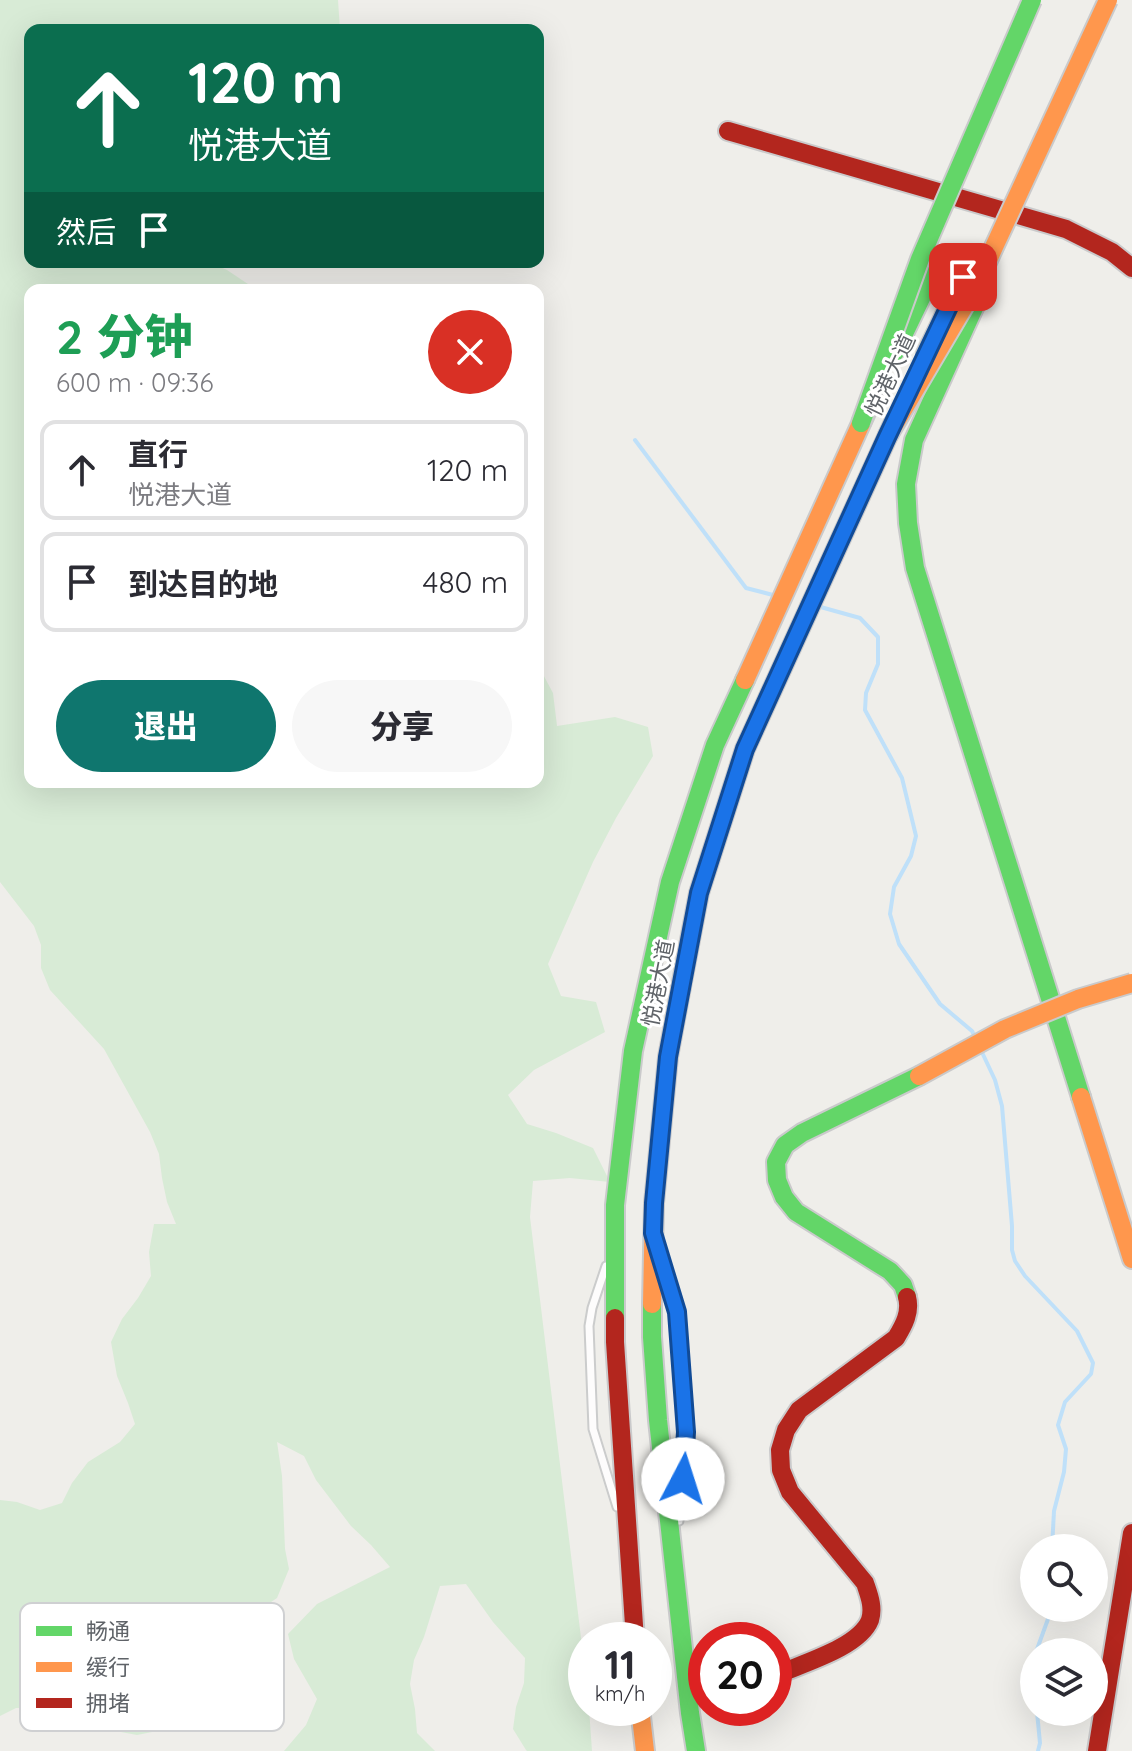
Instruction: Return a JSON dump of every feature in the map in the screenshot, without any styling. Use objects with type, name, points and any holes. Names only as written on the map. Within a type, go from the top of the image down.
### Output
[{"type":"main road","points":[[861,423],[920,259],[1032,0]]},
{"type":"main road","points":[[887,437],[976,286],[1108,0]]},
{"type":"main road","points":[[728,131],[1066,229],[1112,252],[1132,268]]},
{"type":"main road","points":[[1016,215],[914,440],[906,484],[908,523],[915,568],[1132,1259]]},
{"type":"main road","name":"悦港大道","points":[[634,1622],[615,1342],[615,1205],[633,1051],[670,882],[715,745],[861,423],[937,265],[963,277],[745,749],[699,893],[668,1057],[654,1203],[652,1337],[675,1571],[688,1650]]},
{"type":"main road","points":[[792,1668],[852,1642],[870,1619],[873,1606],[865,1583],[790,1492],[781,1475],[778,1460],[781,1443],[788,1424],[799,1410],[896,1338],[906,1321],[909,1301],[903,1285],[890,1271],[796,1212],[776,1182],[776,1163],[785,1146],[802,1133],[919,1076],[1005,1029],[1078,999],[1132,983]]},
{"type":"main road","points":[[1097,1751],[1132,1533]]},
{"type":"main road","points":[[642,1726],[645,1751]]},
{"type":"main road","name":"悦港大道","points":[[696,1751],[697,1726]]},
{"type":"lane","points":[[653,1233],[677,1312],[686,1432],[675,1571]]},
{"type":"lane","points":[[615,1241],[589,1326],[593,1429],[629,1548]]},
{"type":"green space","points":[[0,0],[338,0],[340,24],[24,24],[24,268],[222,268],[248,284],[24,284],[24,788],[544,788],[544,676],[553,693],[557,726],[615,717],[648,727],[653,756],[593,862],[548,964],[561,996],[596,1002],[605,1032],[534,1070],[508,1095],[527,1124],[593,1148],[610,1182],[570,1178],[533,1181],[530,1217],[579,1622],[568,1622],[568,1726],[590,1726],[592,1751],[526,1750],[513,1729],[524,1683],[525,1658],[493,1622],[466,1584],[440,1586],[414,1660],[410,1684],[417,1733],[435,1751],[284,1751],[306,1725],[317,1699],[294,1659],[288,1634],[317,1604],[390,1567],[351,1526],[316,1480],[304,1456],[277,1442],[289,1569],[277,1598],[270,1603],[20,1603],[20,1708],[0,1716],[0,1500],[40,1510],[62,1503],[88,1462],[120,1442],[135,1424],[117,1376],[111,1342],[122,1319],[151,1276],[149,1252],[154,1224],[176,1224],[167,1202],[159,1154],[150,1132],[104,1049],[50,990],[41,968],[41,945],[34,926],[0,882]]},
{"type":"green space","points":[[115,1731],[157,1731],[137,1735]]},
{"type":"waterway","points":[[635,440],[746,588],[773,595]]},
{"type":"waterway","points":[[817,606],[860,618],[878,637],[878,664],[866,693],[865,710],[902,778],[916,836],[911,856],[894,887],[890,914],[899,944],[940,1004],[975,1037]]},
{"type":"waterway","points":[[980,1048],[995,1080],[1002,1106],[1015,1261],[1025,1276],[1077,1331],[1093,1363],[1091,1374],[1065,1402],[1058,1425],[1066,1449],[1053,1534]]},
{"type":"waterway","points":[[1041,1638],[1047,1622]]},
{"type":"waterway","points":[[1038,1726],[1038,1751]]},
{"type":"traffic: fast","points":[[861,423],[920,259],[1032,0]]},
{"type":"traffic: fast","points":[[895,352],[937,265],[963,277],[926,354]]},
{"type":"traffic: fast","points":[[978,299],[914,440],[906,484],[908,523],[915,568],[1081,1097]]},
{"type":"traffic: fast","points":[[681,987],[699,893],[745,749],[894,422]]},
{"type":"traffic: fast","points":[[615,1318],[615,1205],[633,1051],[670,882],[715,745],[745,680]]},
{"type":"traffic: fast","points":[[907,1297],[903,1285],[890,1271],[796,1212],[784,1197],[777,1180],[776,1162],[785,1145],[802,1133],[919,1076]]},
{"type":"traffic: fast","points":[[652,1304],[658,1420],[696,1751]]},
{"type":"traffic: slow","points":[[887,437],[976,286],[1108,0]]},
{"type":"traffic: slow","points":[[745,680],[868,408]]},
{"type":"traffic: slow","points":[[919,1076],[1005,1029],[1078,999],[1132,983]]},
{"type":"traffic: slow","points":[[652,1304],[654,1203],[668,1057],[681,987]]},
{"type":"traffic: slow","points":[[1081,1097],[1132,1259]]},
{"type":"traffic: slow","points":[[642,1726],[645,1751]]},
{"type":"traffic: jam","points":[[728,131],[1066,229],[1112,252],[1132,268]]},
{"type":"traffic: jam","points":[[792,1669],[854,1639],[870,1620],[871,1606],[865,1583],[790,1492],[781,1470],[780,1450],[786,1430],[799,1410],[896,1338],[907,1313],[907,1297]]},
{"type":"traffic: jam","points":[[615,1318],[634,1622]]},
{"type":"traffic: jam","points":[[1097,1751],[1132,1533]]},
{"type":"route","points":[[683,1479],[686,1432],[677,1312],[653,1233],[668,1057],[699,893],[745,749],[963,277]]}]
